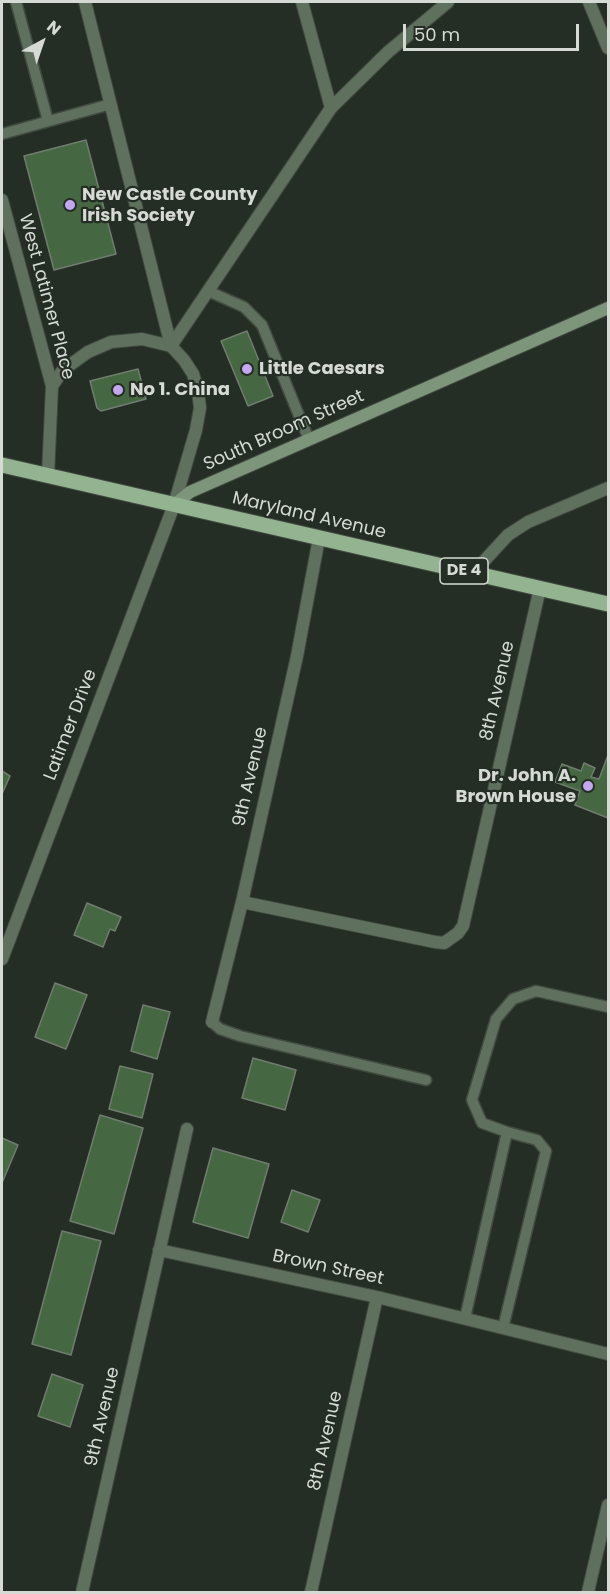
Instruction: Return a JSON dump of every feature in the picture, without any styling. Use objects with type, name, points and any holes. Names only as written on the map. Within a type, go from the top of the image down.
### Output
[{"type":"main road","name":"Maryland Avenue","points":[[2,465],[609,604]]},
{"type":"street","points":[[85,2],[171,346],[193,374],[198,391],[200,408],[196,430],[174,505]]},
{"type":"street","points":[[302,2],[331,108]]},
{"type":"street","points":[[171,346],[331,108],[388,52],[448,2]]},
{"type":"street","points":[[589,2],[609,48]]},
{"type":"street","name":"West Latimer Place","points":[[2,200],[52,386],[48,476]]},
{"type":"street","name":"South Broom Street","points":[[174,505],[190,492],[609,308]]},
{"type":"street","points":[[52,386],[63,370],[74,361],[111,342],[142,339],[171,346]]},
{"type":"street","points":[[473,573],[508,535],[528,522],[609,488]]},
{"type":"street","name":"Latimer Drive","points":[[2,958],[174,505]]},
{"type":"street","name":"9th Avenue","points":[[212,1022],[242,902],[297,656],[319,538]]},
{"type":"street","name":"8th Avenue","points":[[242,902],[444,943],[463,926],[540,588]]},
{"type":"street","points":[[159,1250],[187,1129]]},
{"type":"street","name":"9th Avenue","points":[[82,1593],[159,1250]]},
{"type":"street","name":"Brown Street","points":[[159,1250],[377,1297],[609,1354]]},
{"type":"street","name":"8th Avenue","points":[[311,1593],[377,1297]]},
{"type":"street","points":[[588,1593],[609,1505]]},
{"type":"lane","points":[[16,2],[48,121]]},
{"type":"lane","points":[[2,134],[111,105]]},
{"type":"lane","points":[[208,291],[244,307],[262,325],[309,440]]},
{"type":"lane","points":[[503,1328],[546,1150],[537,1140],[482,1123],[472,1100],[496,1019],[513,999],[536,991],[609,1007]]},
{"type":"lane","points":[[212,1022],[220,1029],[240,1036],[426,1080]]},
{"type":"lane","points":[[465,1318],[507,1132]]},
{"type":"building","name":"New Castle County Irish Society","points":[[86,140],[116,254],[54,270],[24,156]]},
{"type":"building","name":"Little Caesars","points":[[247,331],[273,396],[248,406],[221,341]]},
{"type":"building","name":"No 1. China","points":[[138,369],[146,399],[101,411],[97,408],[90,381]]},
{"type":"building","name":"Dr. John A. Brown House","points":[[608,755],[608,818],[575,805],[580,791],[555,782],[562,764],[581,771],[584,763],[595,768],[591,777],[599,779]]},
{"type":"building","points":[[2,771],[10,776],[2,794]]},
{"type":"building","points":[[87,903],[121,917],[115,931],[110,929],[103,947],[74,935]]},
{"type":"building","points":[[55,983],[87,995],[66,1049],[35,1037]]},
{"type":"building","points":[[143,1005],[170,1012],[157,1059],[131,1051]]},
{"type":"building","points":[[253,1058],[296,1070],[285,1110],[242,1098]]},
{"type":"building","points":[[120,1066],[153,1074],[142,1118],[109,1109]]},
{"type":"building","points":[[100,1115],[143,1128],[114,1234],[70,1221]]},
{"type":"building","points":[[2,1138],[18,1145],[2,1183]]},
{"type":"building","points":[[213,1148],[269,1164],[248,1238],[193,1222]]},
{"type":"building","points":[[292,1190],[320,1200],[308,1232],[281,1222]]},
{"type":"building","points":[[62,1231],[101,1241],[71,1355],[32,1344]]},
{"type":"building","points":[[52,1374],[83,1385],[70,1427],[38,1416]]},
{"type":"place","name":"New Castle County Irish Society","points":[[70,205]]},
{"type":"place","name":"Little Caesars","points":[[247,369]]},
{"type":"place","name":"No 1. China","points":[[118,390]]},
{"type":"place","name":"Dr. John A. Brown House","points":[[588,786]]}]
